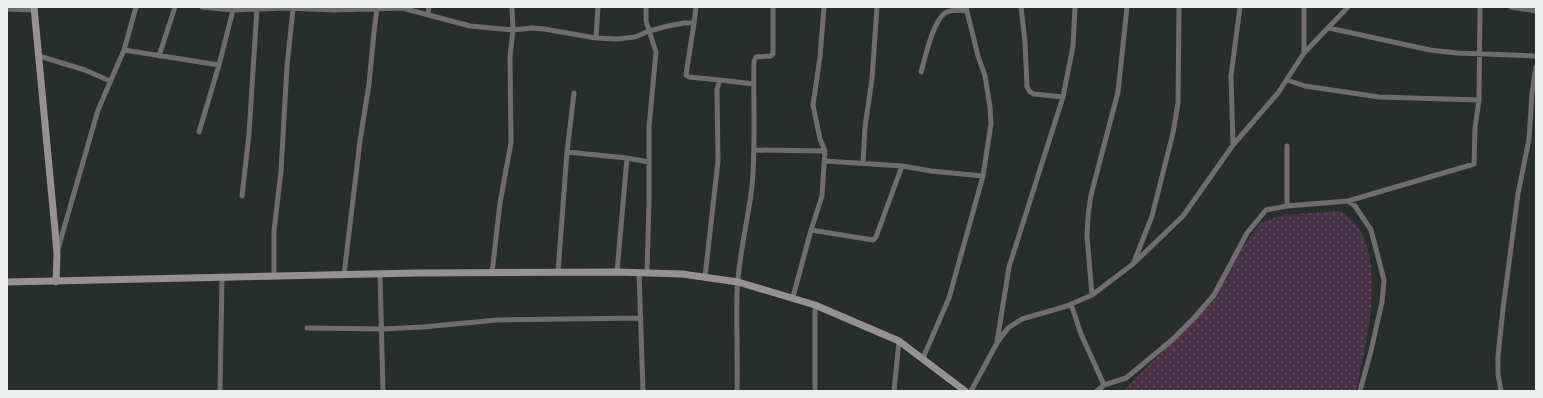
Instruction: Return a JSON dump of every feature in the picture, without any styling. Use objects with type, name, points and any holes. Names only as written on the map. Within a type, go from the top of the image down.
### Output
[{"type":"main road","points":[[34,9],[57,254],[56,282]]},
{"type":"main road","points":[[7,282],[380,274],[639,272],[682,274],[738,282],[815,304],[899,340],[965,391]]},
{"type":"street","points":[[57,254],[98,110],[124,50],[136,7]]},
{"type":"street","points":[[159,56],[175,7]]},
{"type":"street","points":[[202,7],[233,10],[257,8],[402,8],[470,26],[512,30],[532,28],[558,30],[596,38],[617,39],[627,38],[684,23],[694,23]]},
{"type":"street","points":[[428,15],[429,7]]},
{"type":"street","points":[[492,273],[500,203],[511,143],[510,57],[512,7]]},
{"type":"street","points":[[596,38],[598,7]]},
{"type":"street","points":[[646,7],[646,21],[656,52],[649,128],[647,273]]},
{"type":"street","points":[[696,7],[686,75],[754,84]]},
{"type":"street","points":[[737,391],[739,264],[749,212],[754,150],[754,58],[758,56],[771,56],[773,54],[773,7]]},
{"type":"street","points":[[793,297],[822,196],[825,151],[820,139],[813,105],[820,57],[824,7]]},
{"type":"street","points":[[864,163],[865,127],[872,79],[877,7]]},
{"type":"street","points":[[1021,7],[1025,37],[1027,88],[1034,94],[1063,97]]},
{"type":"street","points":[[997,343],[1009,267],[1063,97],[1073,46],[1075,7]]},
{"type":"street","points":[[1092,295],[1087,236],[1088,216],[1118,92],[1127,7]]},
{"type":"street","points":[[1133,264],[1152,216],[1173,133],[1178,103],[1179,7]]},
{"type":"street","points":[[1233,145],[1231,76],[1240,7]]},
{"type":"street","points":[[1304,7],[1304,53]]},
{"type":"street","points":[[971,391],[997,343],[1008,328],[1018,322],[1071,304],[1092,295],[1133,264],[1183,216],[1233,145],[1287,80],[1304,53],[1348,7]]},
{"type":"street","points":[[1097,391],[1104,385],[1126,378],[1172,340],[1214,295],[1247,233],[1261,215],[1269,209],[1348,201],[1474,164],[1475,128],[1478,100],[1480,7]]},
{"type":"street","points":[[1511,7],[1536,11]]},
{"type":"street","points":[[242,196],[249,134],[257,8]]},
{"type":"street","points":[[344,275],[360,141],[369,84],[377,8]]},
{"type":"street","points":[[7,9],[34,9]]},
{"type":"street","points":[[274,277],[274,231],[282,171],[293,9]]},
{"type":"street","points":[[921,72],[938,20],[945,13],[954,10],[967,9],[978,56],[985,76],[991,124],[983,176],[949,298],[923,358]]},
{"type":"street","points":[[199,132],[219,65],[233,10]]},
{"type":"street","points":[[1329,28],[1430,50],[1457,53],[1536,56]]},
{"type":"street","points":[[124,50],[219,65]]},
{"type":"street","points":[[39,56],[110,80]]},
{"type":"street","points":[[1501,391],[1498,374],[1498,356],[1503,301],[1518,194],[1529,139],[1536,67]]},
{"type":"street","points":[[705,277],[718,161],[717,89],[720,80]]},
{"type":"street","points":[[1287,80],[1305,86],[1383,98],[1478,100]]},
{"type":"street","points":[[558,272],[567,152],[574,93]]},
{"type":"street","points":[[1287,146],[1288,206]]},
{"type":"street","points":[[754,150],[825,151]]},
{"type":"street","points":[[567,152],[627,158],[649,162]]},
{"type":"street","points":[[617,272],[627,158]]},
{"type":"street","points":[[825,161],[902,166],[932,171],[983,176]]},
{"type":"street","points":[[811,230],[870,241],[873,240],[876,237],[902,166]]},
{"type":"street","points":[[1348,201],[1356,206],[1371,230],[1384,280],[1382,302],[1360,391]]},
{"type":"street","points":[[639,272],[643,391]]},
{"type":"street","points":[[380,274],[383,391]]},
{"type":"street","points":[[220,391],[222,278]]},
{"type":"street","points":[[815,304],[815,391]]},
{"type":"street","points":[[1071,304],[1081,334],[1104,385]]},
{"type":"street","points":[[307,328],[382,329],[423,327],[497,320],[641,318]]},
{"type":"street","points":[[894,391],[899,340]]},
{"type":"shaded area","points":[[1339,211],[1356,225],[1366,245],[1371,268],[1372,294],[1370,321],[1356,391],[1125,391],[1125,389],[1214,300],[1238,253],[1260,223],[1283,215]]}]
